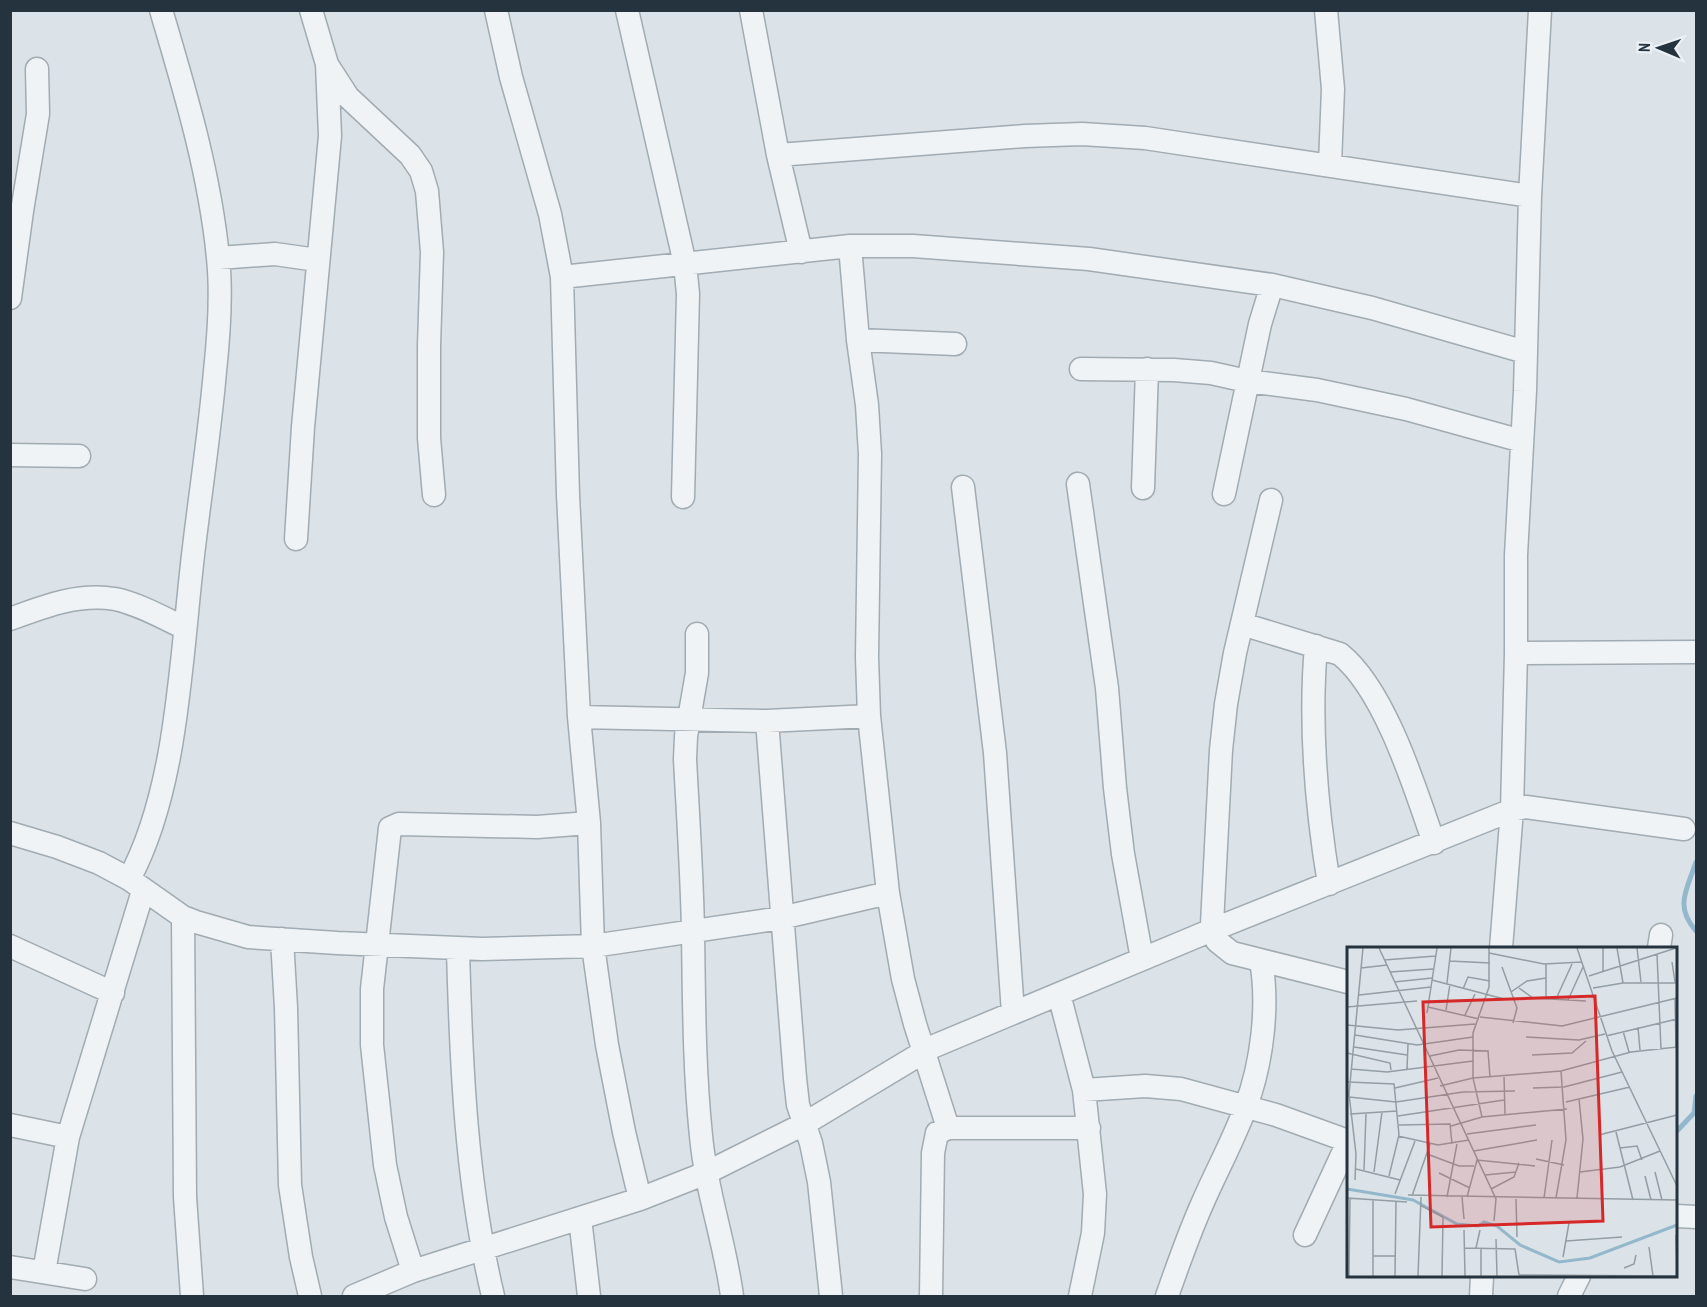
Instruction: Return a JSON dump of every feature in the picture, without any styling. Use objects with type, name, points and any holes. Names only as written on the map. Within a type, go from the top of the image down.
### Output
[{"type":"street","points":[[44,1272],[68,1137],[113,993],[142,854],[153,824],[165,772],[176,710],[217,354],[220,296],[218,258],[210,203],[187,98],[161,10]]},
{"type":"street","points":[[296,539],[303,427],[330,136],[327,64],[311,10]]},
{"type":"street","points":[[496,10],[511,77],[550,214],[562,277],[568,495],[579,717],[589,823],[593,946],[607,1045],[640,1200]]},
{"type":"street","points":[[627,10],[685,264],[688,294],[683,497]]},
{"type":"street","points":[[751,10],[778,155],[801,252]]},
{"type":"street","points":[[1326,10],[1333,88],[1330,164]]},
{"type":"street","points":[[1501,947],[1512,810],[1516,555],[1530,196],[1540,10]]},
{"type":"street","points":[[327,64],[348,97],[410,155],[421,171],[427,191],[432,252],[429,438],[434,495]]},
{"type":"street","points":[[10,298],[16,209],[38,114],[37,69]]},
{"type":"street","points":[[778,155],[1025,136],[1082,134],[1145,138],[1330,164],[1530,196]]},
{"type":"street","points":[[562,277],[850,246],[913,246],[1089,259],[1272,285],[1372,308],[1524,352]]},
{"type":"street","points":[[850,246],[870,454],[867,657],[869,716],[888,893],[903,979],[948,1128]]},
{"type":"street","points":[[218,258],[275,254],[318,260]]},
{"type":"street","points":[[1224,494],[1260,324],[1272,285]]},
{"type":"street","points":[[858,340],[955,344]]},
{"type":"street","points":[[1081,369],[1147,369],[1211,373],[1248,381],[1317,390],[1406,409],[1522,441]]},
{"type":"street","points":[[1143,488],[1147,369]]},
{"type":"street","points":[[10,455],[79,456]]},
{"type":"street","points":[[1078,484],[1107,688],[1123,854],[1142,959]]},
{"type":"street","points":[[963,487],[995,753],[1012,1013]]},
{"type":"street","points":[[1271,500],[1235,653],[1226,704],[1221,750],[1212,930],[1216,941],[1225,949],[1261,961],[1347,982]]},
{"type":"street","points":[[10,619],[75,598],[99,598],[116,599],[137,606],[185,628]]},
{"type":"street","points":[[1242,624],[1340,654],[1360,675],[1383,713],[1408,769],[1434,843]]},
{"type":"street","points":[[697,634],[697,673],[688,719],[685,759],[693,931],[694,1032],[701,1137],[706,1173],[732,1296]]},
{"type":"street","points":[[1316,646],[1313,709],[1315,778],[1320,830],[1329,884]]},
{"type":"street","points":[[1516,653],[1696,652]]},
{"type":"street","points":[[579,717],[767,721],[869,716]]},
{"type":"street","points":[[767,721],[798,1105],[811,1143],[819,1182],[831,1296]]},
{"type":"street","points":[[354,1296],[413,1271],[640,1200],[706,1173],[804,1124],[925,1051],[1212,930],[1512,810],[1526,807],[1684,829]]},
{"type":"street","points":[[413,1271],[396,1217],[385,1165],[372,1045],[372,989],[387,844],[392,826],[399,824],[537,827],[589,823]]},
{"type":"street","points":[[10,833],[99,863],[183,917],[248,937],[458,948],[593,946],[782,918],[888,893]]},
{"type":"street","points":[[183,917],[185,1197],[192,1296]]},
{"type":"street","points":[[282,939],[290,1185],[301,1257],[310,1296]]},
{"type":"street","points":[[10,946],[113,993]]},
{"type":"street","points":[[458,948],[465,1108],[482,1249],[493,1296]]},
{"type":"street","points":[[1167,1296],[1194,1223],[1246,1106],[1260,1054],[1264,998],[1261,961]]},
{"type":"street","points":[[1059,994],[1084,1090],[1095,1194],[1093,1233],[1083,1296]]},
{"type":"street","points":[[1084,1090],[1145,1086],[1181,1089],[1308,1125],[1347,1142]]},
{"type":"street","points":[[10,1125],[68,1137]]},
{"type":"street","points":[[931,1296],[934,1143],[940,1130],[948,1128],[1089,1128]]},
{"type":"street","points":[[1305,1234],[1347,1144]]},
{"type":"street","points":[[1677,1216],[1696,1217]]},
{"type":"street","points":[[580,1218],[589,1296]]},
{"type":"street","points":[[10,1268],[85,1279]]},
{"type":"street","points":[[1481,1296],[1482,1277]]},
{"type":"street","points":[[1569,1296],[1579,1277]]},
{"type":"waterway","points":[[1696,862],[1684,898],[1685,914],[1696,931]]},
{"type":"waterway","points":[[1677,1131],[1694,1113],[1696,1096]]}]
